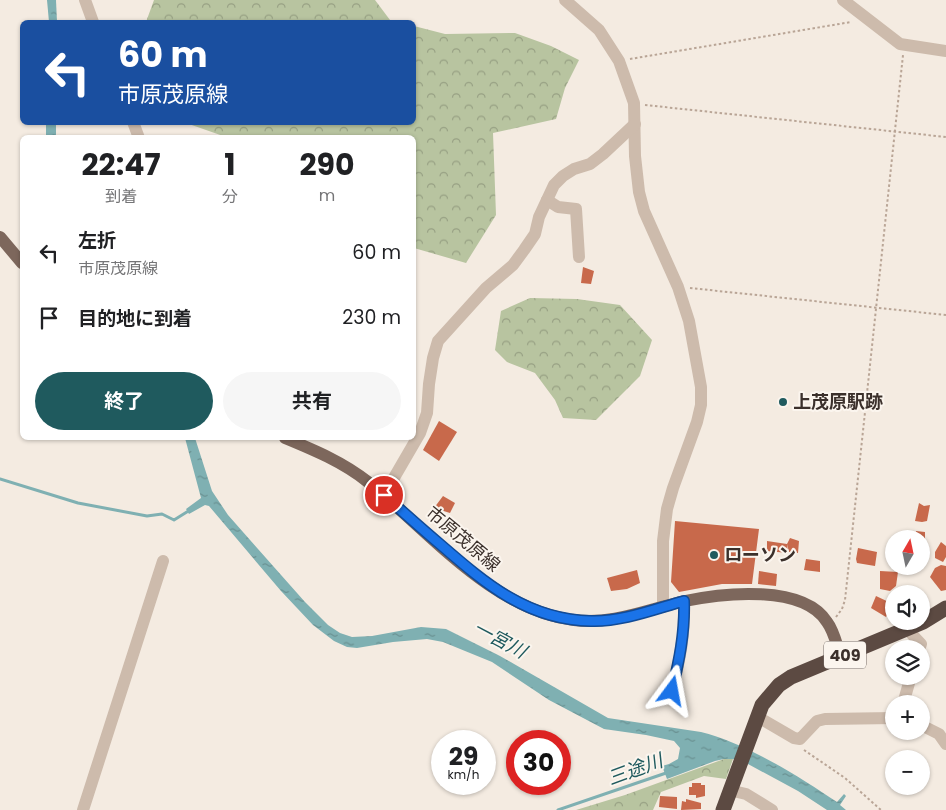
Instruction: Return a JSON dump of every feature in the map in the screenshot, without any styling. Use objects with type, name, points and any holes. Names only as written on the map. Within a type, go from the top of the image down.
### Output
[{"type":"highway","name":"409","points":[[930,618],[946,608]]},
{"type":"highway","name":"409","points":[[722,810],[762,705],[779,685],[791,677],[905,630]]},
{"type":"main road","points":[[0,238],[20,262]]},
{"type":"main road","name":"市原茂原線","points":[[289,440],[345,466],[384,495],[481,580],[523,605],[555,617],[592,621],[614,620],[704,597],[769,595],[790,598],[804,602],[828,622],[841,657]]},
{"type":"street","points":[[85,0],[92,20]]},
{"type":"street","points":[[565,0],[599,30],[619,60],[634,103],[635,156],[639,192],[644,211],[678,287],[689,321],[700,387],[697,422],[673,488],[668,509],[664,542],[663,606]]},
{"type":"street","points":[[843,0],[904,46],[946,51]]},
{"type":"street","points":[[416,440],[427,413],[433,358],[438,341],[486,288],[513,265],[535,234],[539,217],[554,185],[562,176],[574,169],[590,164],[635,124]]},
{"type":"street","points":[[547,200],[558,207],[576,209],[579,257]]},
{"type":"street","points":[[384,495],[416,440]]},
{"type":"street","points":[[83,810],[163,561]]},
{"type":"street","points":[[672,691],[683,645],[685,625],[684,601]]},
{"type":"street","points":[[908,630],[917,640]]},
{"type":"street","points":[[758,717],[794,738],[800,738],[817,721],[825,719],[885,718]]},
{"type":"street","points":[[930,730],[939,734],[946,744]]},
{"type":"street","points":[[729,790],[746,794],[772,810]]},
{"type":"path","points":[[619,60],[851,22],[855,10]]},
{"type":"path","points":[[828,622],[837,617],[845,600],[904,46]]},
{"type":"path","points":[[634,103],[946,137]]},
{"type":"path","points":[[678,287],[946,315]]},
{"type":"path","points":[[797,745],[845,778],[881,810]]},
{"type":"green space","points":[[154,0],[375,0],[390,20],[147,20]]},
{"type":"green space","points":[[416,27],[445,34],[515,33],[551,46],[579,60],[565,88],[556,119],[493,133],[496,215],[466,263],[416,249],[416,135],[220,135],[192,125],[416,125]]},
{"type":"green space","points":[[530,298],[577,299],[620,305],[652,340],[640,376],[596,420],[563,418],[555,400],[535,373],[507,362],[495,350],[501,311]]},
{"type":"green space","points":[[724,759],[733,759],[726,779],[704,776],[661,792],[653,810],[576,810],[625,795]]},
{"type":"water","points":[[47,0],[56,0],[57,20],[49,20]]},
{"type":"water","points":[[46,125],[56,125],[56,135],[46,135]]},
{"type":"water","name":"一宮川","points":[[186,440],[196,440],[212,491],[228,515],[305,602],[328,625],[340,633],[352,637],[372,636],[421,627],[446,629],[500,656],[608,718],[701,732],[754,752],[789,771],[837,802],[844,794],[846,796],[840,805],[846,810],[827,810],[798,791],[748,764],[733,759],[715,761],[667,779],[662,766],[678,759],[680,748],[674,741],[604,729],[549,700],[492,662],[443,642],[427,639],[357,648],[347,647],[334,641],[313,625],[281,591],[209,506],[205,505],[189,514],[186,509],[201,498]]},
{"type":"building","points":[[583,267],[594,271],[591,284],[581,283]]},
{"type":"building","points":[[439,421],[457,432],[439,461],[423,450]]},
{"type":"building","points":[[443,496],[455,503],[450,513],[434,508]]},
{"type":"building","points":[[919,503],[924,506],[930,505],[927,521],[915,521]]},
{"type":"building","name":"ローソン","points":[[675,521],[759,529],[752,584],[722,584],[679,592],[671,582]]},
{"type":"building","points":[[790,538],[799,541],[798,553],[789,552],[787,544]]},
{"type":"building","points":[[767,541],[787,544],[788,553],[767,551]]},
{"type":"building","points":[[941,542],[946,546],[946,557],[943,562],[935,558],[935,552]]},
{"type":"building","points":[[858,548],[877,552],[875,566],[857,563]]},
{"type":"building","points":[[806,559],[820,561],[820,572],[804,570]]},
{"type":"building","points":[[941,565],[946,566],[946,590],[941,591],[930,577],[935,568]]},
{"type":"building","points":[[637,570],[640,583],[627,589],[611,591],[607,578]]},
{"type":"building","points":[[759,571],[777,574],[776,586],[758,584]]},
{"type":"building","points":[[880,571],[885,571],[885,575],[898,575],[896,585],[885,585],[885,590],[880,589]]},
{"type":"building","points":[[876,596],[885,600],[885,616],[871,608]]},
{"type":"building","points":[[692,783],[705,785],[705,796],[696,798],[696,795],[689,795],[689,787],[692,787]]},
{"type":"building","points":[[660,796],[677,797],[677,809],[659,807]]},
{"type":"building","points":[[686,799],[701,803],[701,809],[681,810],[682,801],[686,802]]},
{"type":"waterway","points":[[0,479],[78,503],[147,516],[162,514],[174,520],[190,510]]},
{"type":"waterway","name":"三途川","points":[[558,810],[669,772]]},
{"type":"place","name":"上茂原駅跡","points":[[783,402]]},
{"type":"place","name":"ローソン","points":[[714,555]]},
{"type":"route","points":[[384,495],[481,580],[523,605],[555,617],[592,621],[614,620],[684,601],[685,625],[683,645],[672,691]]}]
